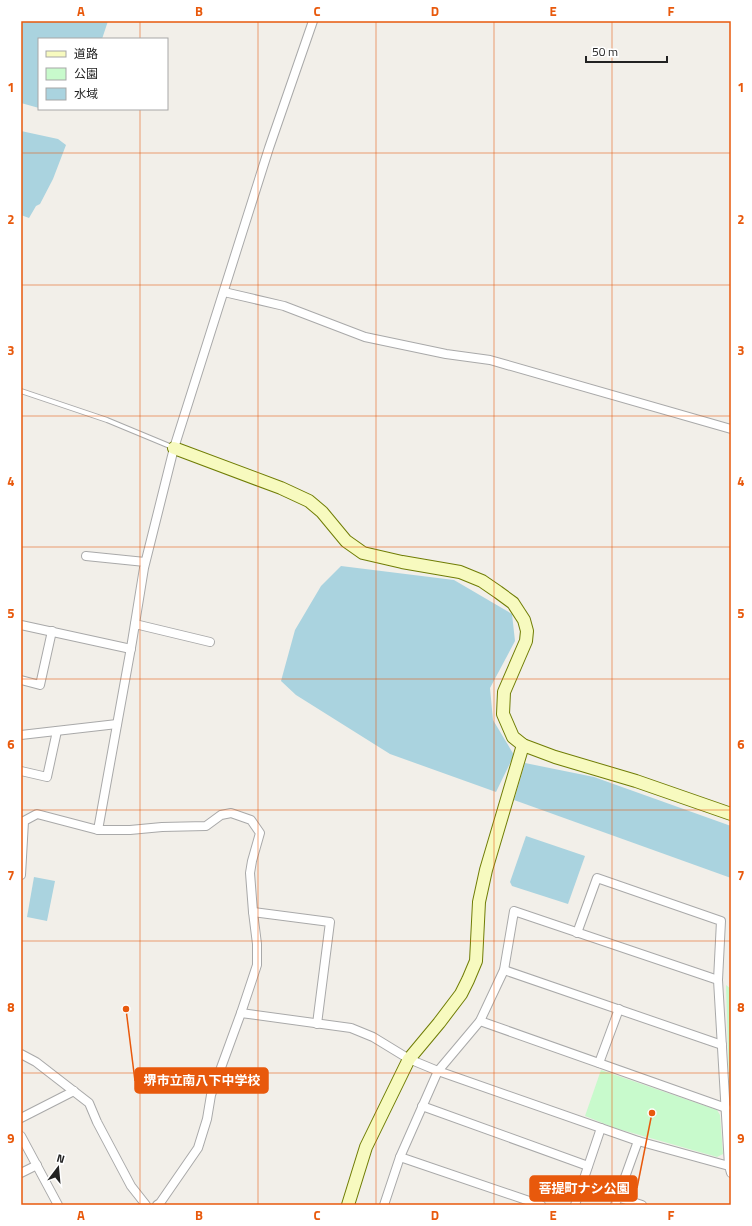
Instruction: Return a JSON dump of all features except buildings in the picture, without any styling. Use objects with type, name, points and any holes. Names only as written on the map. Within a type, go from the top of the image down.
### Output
[{"type":"street","points":[[98,830],[131,649],[145,562],[174,448],[269,148],[313,21]]},
{"type":"street","points":[[224,292],[284,306],[366,337],[446,354],[490,360],[731,429]]},
{"type":"street","points":[[174,448],[282,488],[309,501],[322,512],[346,541],[363,553],[402,562],[460,572],[482,581],[513,603],[524,620],[527,631],[526,641],[504,692],[503,714],[513,737],[523,745],[555,757],[636,780],[731,814]]},
{"type":"street","points":[[86,556],[145,562]]},
{"type":"street","points":[[135,624],[210,642]]},
{"type":"street","points":[[21,625],[131,649]]},
{"type":"street","points":[[21,680],[40,685],[52,631]]},
{"type":"street","points":[[21,735],[117,724]]},
{"type":"street","points":[[21,771],[46,777],[57,731]]},
{"type":"street","points":[[348,1205],[366,1147],[409,1059],[461,994],[476,961],[480,902],[486,870],[523,745]]},
{"type":"street","points":[[21,875],[24,821],[37,814],[98,830],[130,830],[206,826],[221,815],[231,813],[251,820],[260,833],[250,874],[257,944],[257,965],[211,1095],[207,1119],[198,1148],[160,1203],[157,1205]]},
{"type":"street","points":[[241,1013],[351,1028],[373,1037],[409,1059],[438,1071],[638,1141],[730,1169],[718,980],[720,921],[597,878],[577,933]]},
{"type":"street","points":[[253,912],[330,922],[317,1024]]},
{"type":"street","points":[[384,1205],[400,1157],[438,1071],[480,1021],[504,970],[514,912],[718,980]]},
{"type":"street","points":[[504,970],[722,1045]]},
{"type":"street","points":[[599,1063],[619,1009]]},
{"type":"street","points":[[480,1021],[726,1108]]},
{"type":"street","points":[[21,1054],[36,1062],[89,1103],[97,1122],[131,1186],[146,1205]]},
{"type":"street","points":[[21,1118],[74,1091]]},
{"type":"street","points":[[422,1106],[588,1166]]},
{"type":"street","points":[[575,1205],[601,1128]]},
{"type":"street","points":[[21,1136],[58,1205]]},
{"type":"street","points":[[638,1141],[616,1201],[642,1205]]},
{"type":"street","points":[[400,1157],[541,1205]]},
{"type":"street","points":[[21,1173],[37,1164]]},
{"type":"lane","points":[[21,391],[107,420],[174,448]]},
{"type":"green space","points":[[726,985],[731,989],[731,1121],[730,1114]]},
{"type":"green space","points":[[601,1070],[717,1110],[720,1115],[723,1154],[717,1157],[615,1128],[585,1116]]},
{"type":"water","points":[[21,21],[108,21],[102,38],[38,38],[38,108],[21,103]]},
{"type":"water","points":[[21,131],[58,139],[66,145],[53,179],[40,204],[36,206],[29,218],[21,215]]},
{"type":"water","points":[[341,566],[454,580],[512,614],[515,641],[490,688],[493,720],[514,755],[496,792],[390,754],[296,695],[281,681],[295,630],[321,586]]},
{"type":"water","points":[[525,763],[594,777],[731,826],[731,878],[514,800]]},
{"type":"water","points":[[526,836],[585,856],[568,904],[512,886],[510,882]]},
{"type":"water","points":[[34,877],[55,881],[47,921],[27,917]]},
{"type":"place","name":"堺市立南八下中学校","points":[[126,1009]]},
{"type":"place","name":"菩提町ナシ公園","points":[[652,1113]]}]
